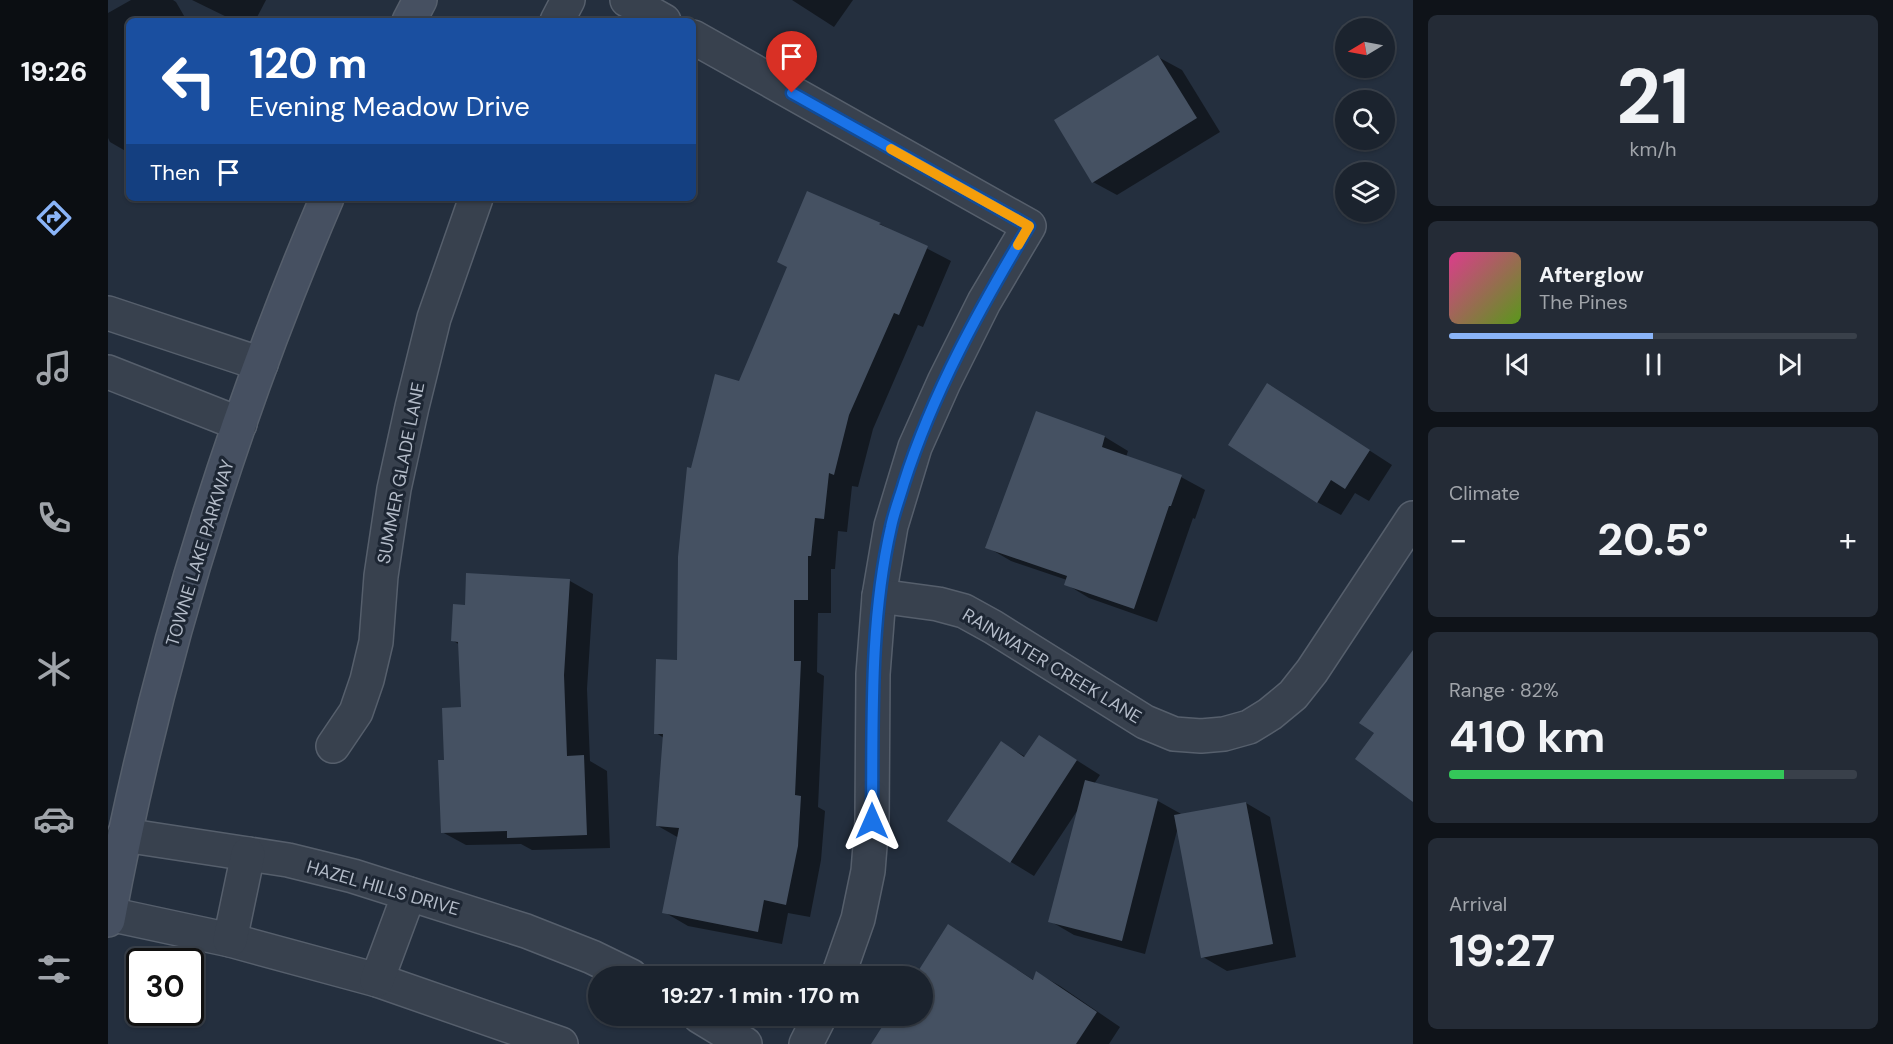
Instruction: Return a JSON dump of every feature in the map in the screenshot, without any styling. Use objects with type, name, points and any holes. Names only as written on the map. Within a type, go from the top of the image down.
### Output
[{"type":"street","points":[[411,18],[420,0]]},
{"type":"street","points":[[559,18],[568,0]]},
{"type":"street","points":[[627,0],[659,18]]},
{"type":"street","points":[[696,39],[1029,226],[984,303],[944,382],[915,447],[891,526],[879,596],[873,674],[872,821],[868,872],[858,919],[842,966]]},
{"type":"street","name":"TOWNE LAKE PARKWAY","points":[[109,917],[124,835],[201,537],[292,280],[326,201]]},
{"type":"street","name":"SUMMER GLADE LANE","points":[[333,746],[356,712],[367,680],[375,642],[381,576],[394,489],[412,407],[434,318],[475,201]]},
{"type":"street","points":[[108,313],[261,364]]},
{"type":"street","points":[[108,372],[240,424]]},
{"type":"street","name":"RAINWATER CREEK LANE","points":[[879,596],[919,601],[964,611],[1145,723],[1174,734],[1202,736],[1224,734],[1249,727],[1270,714],[1293,695],[1312,671],[1413,518]]},
{"type":"street","name":"HAZEL HILLS DRIVE","points":[[124,835],[288,860],[334,871],[525,931],[610,966]]},
{"type":"street","points":[[230,940],[248,854]]},
{"type":"street","points":[[377,980],[409,894]]},
{"type":"street","points":[[109,917],[230,940],[377,980],[561,1044]]},
{"type":"street","points":[[715,1026],[745,1044]]},
{"type":"street","points":[[806,1044],[815,1026]]},
{"type":"building","points":[[1158,55],[1197,118],[1092,183],[1054,120]]},
{"type":"building","points":[[807,191],[928,246],[899,315],[894,313],[849,415],[834,475],[829,473],[824,519],[815,518],[811,556],[808,556],[808,600],[794,600],[794,661],[801,661],[795,795],[801,796],[798,846],[786,905],[764,900],[758,932],[662,913],[679,828],[656,826],[663,734],[654,734],[656,659],[677,660],[678,557],[687,467],[691,468],[715,374],[739,381],[787,267],[777,262]]},
{"type":"building","points":[[1267,383],[1370,450],[1345,489],[1331,480],[1317,503],[1228,445]]},
{"type":"building","points":[[1036,411],[1105,436],[1102,447],[1182,475],[1134,609],[1064,585],[1067,576],[985,548]]},
{"type":"building","points":[[466,573],[570,579],[564,675],[567,756],[584,755],[587,835],[507,838],[507,831],[441,833],[438,760],[444,760],[442,708],[461,707],[458,642],[451,641],[453,604],[465,605]]},
{"type":"building","points":[[1413,650],[1413,802],[1355,759],[1374,733],[1359,723]]},
{"type":"building","points":[[1039,735],[1077,760],[1010,863],[947,821],[1001,741],[1024,757]]},
{"type":"building","points":[[1085,780],[1158,799],[1122,941],[1048,922]]},
{"type":"building","points":[[1246,802],[1273,944],[1201,958],[1174,815]]},
{"type":"building","points":[[948,924],[1033,980],[1036,971],[1097,1012],[1076,1044],[871,1044],[883,1026],[933,1026],[933,966],[921,966]]},
{"type":"slow traffic","points":[[891,149],[1029,226],[1018,245]]},
{"type":"route","points":[[792,93],[1029,226],[984,303],[944,382],[915,447],[891,526],[879,596],[873,674],[872,821]]}]
